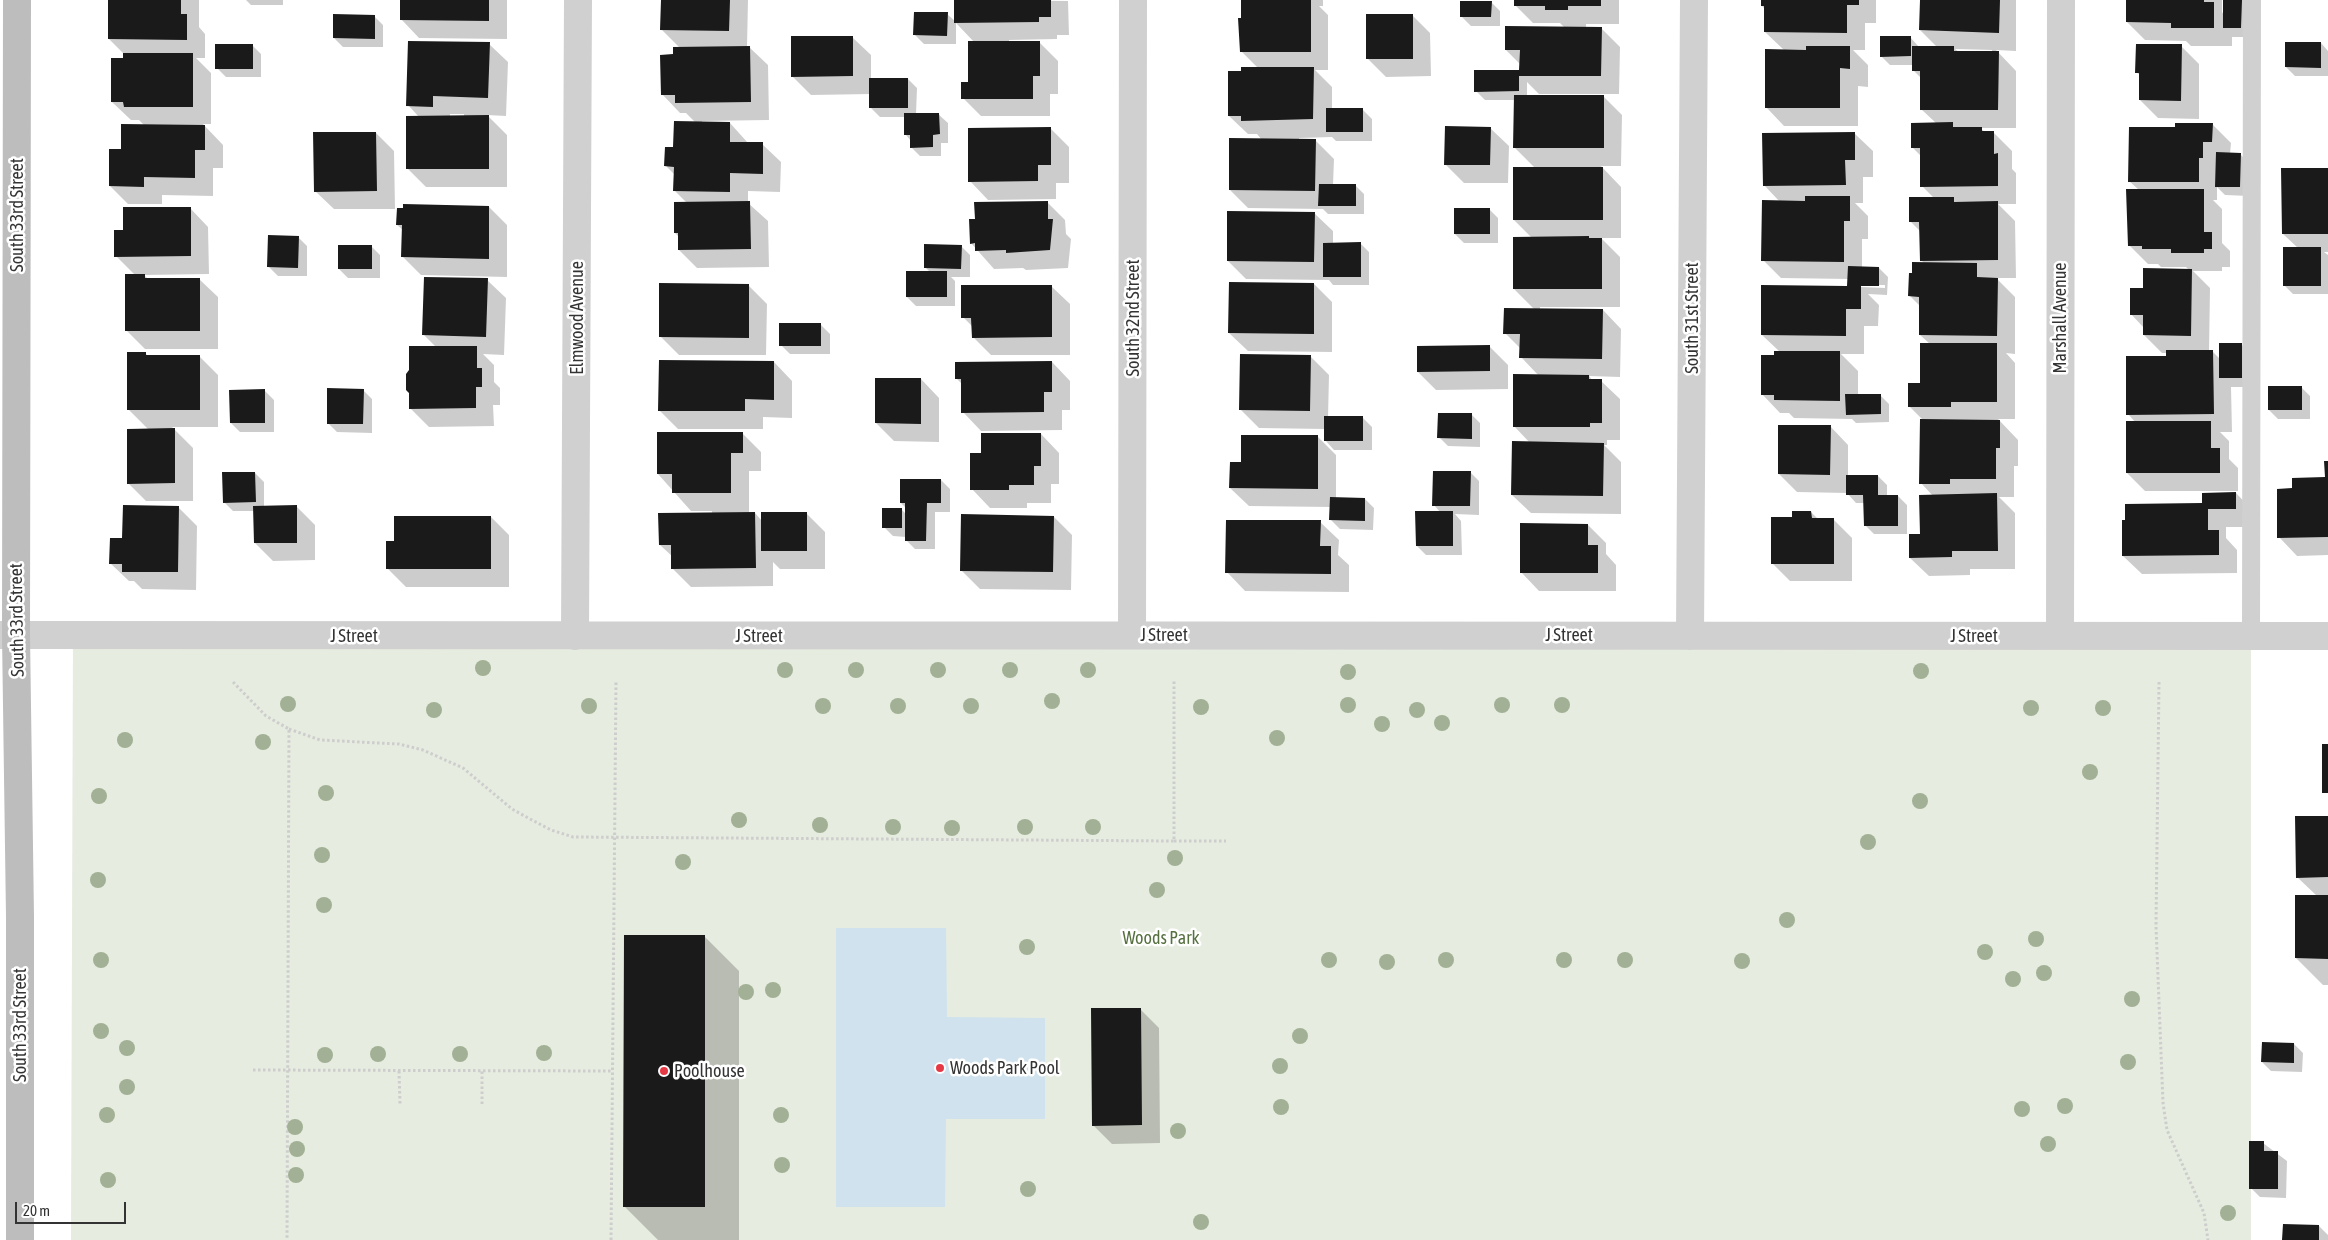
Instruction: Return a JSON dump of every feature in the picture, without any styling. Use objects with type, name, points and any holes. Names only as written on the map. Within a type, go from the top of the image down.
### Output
[{"type":"main road","name":"South 33rd Street","points":[[17,0],[8,635],[20,916],[20,1240]]},
{"type":"street","name":"Elmwood Avenue","points":[[575,636],[578,0]]},
{"type":"street","name":"South 32nd Street","points":[[1132,635],[1133,0]]},
{"type":"street","name":"South 31st Street","points":[[1690,636],[1694,0]]},
{"type":"street","name":"Marshall Avenue","points":[[2060,636],[2061,0]]},
{"type":"street","name":"J Street","points":[[8,635],[2328,636]]},
{"type":"lane","points":[[2251,636],[2252,0]]},
{"type":"path","points":[[611,1240],[616,681]]},
{"type":"path","points":[[1174,681],[1174,841]]},
{"type":"path","points":[[233,682],[266,716],[289,729],[320,740],[399,744],[423,750],[462,768],[512,809],[550,830],[573,837],[616,839],[1226,841]]},
{"type":"path","points":[[2159,682],[2156,926],[2163,1102],[2167,1130],[2204,1213],[2208,1240]]},
{"type":"path","points":[[287,1240],[289,729]]},
{"type":"path","points":[[253,1070],[612,1071]]},
{"type":"path","points":[[399,1070],[400,1104]]},
{"type":"path","points":[[482,1070],[482,1104]]},
{"type":"green space","name":"Woods Park","points":[[73,636],[2251,636],[2251,1240],[71,1240]]},
{"type":"water","name":"Woods Park Pool","points":[[836,928],[946,928],[947,1017],[1045,1018],[1045,1119],[946,1119],[945,1207],[836,1207]]},
{"type":"building","points":[[108,0],[181,0],[181,14],[187,14],[187,40],[108,39]]},
{"type":"building","points":[[400,0],[489,0],[489,21],[400,20]]},
{"type":"building","points":[[661,0],[730,0],[729,31],[660,30]]},
{"type":"building","points":[[954,0],[1051,0],[1051,17],[1039,17],[1039,22],[954,23]]},
{"type":"building","points":[[1241,0],[1311,0],[1311,52],[1240,52],[1238,18],[1241,18]]},
{"type":"building","points":[[1514,0],[1601,0],[1601,6],[1568,6],[1568,10],[1545,10],[1545,6],[1514,6]]},
{"type":"building","points":[[1761,0],[1859,0],[1859,5],[1847,5],[1847,33],[1764,32],[1764,6],[1761,6]]},
{"type":"building","points":[[1920,0],[2000,0],[1999,33],[1919,30]]},
{"type":"building","points":[[2126,0],[2204,0],[2204,2],[2214,2],[2214,28],[2171,28],[2171,23],[2126,22]]},
{"type":"building","points":[[2223,0],[2242,0],[2241,28],[2223,28]]},
{"type":"building","points":[[1460,1],[1492,1],[1491,17],[1460,17]]},
{"type":"building","points":[[914,12],[948,12],[947,36],[913,35]]},
{"type":"building","points":[[333,14],[375,15],[375,39],[333,38]]},
{"type":"building","points":[[1366,14],[1413,14],[1413,59],[1366,59]]},
{"type":"building","points":[[1505,26],[1602,27],[1601,76],[1519,76],[1519,91],[1474,92],[1474,70],[1519,70],[1520,50],[1505,50]]},
{"type":"building","points":[[791,36],[853,36],[853,76],[791,77]]},
{"type":"building","points":[[1880,36],[1911,36],[1911,56],[1880,57]]},
{"type":"building","points":[[408,41],[490,42],[488,98],[433,96],[433,107],[406,106]]},
{"type":"building","points":[[968,41],[1040,41],[1040,76],[1033,76],[1033,99],[961,99],[961,82],[968,82]]},
{"type":"building","points":[[2285,42],[2321,42],[2321,68],[2285,67]]},
{"type":"building","points":[[215,44],[253,44],[253,69],[215,69]]},
{"type":"building","points":[[2136,44],[2182,44],[2181,101],[2139,100],[2139,73],[2135,73]]},
{"type":"building","points":[[750,46],[751,102],[675,103],[675,95],[661,95],[660,55],[673,54],[673,47]]},
{"type":"building","points":[[1806,46],[1850,46],[1850,69],[1840,68],[1840,108],[1765,108],[1765,49],[1806,50]]},
{"type":"building","points":[[1912,46],[1954,46],[1954,51],[1999,51],[1998,110],[1920,110],[1920,71],[1912,71]]},
{"type":"building","points":[[123,53],[193,53],[193,107],[124,107],[123,102],[111,102],[111,58],[123,58]]},
{"type":"building","points":[[1241,67],[1314,67],[1313,119],[1241,121],[1241,116],[1228,116],[1228,71],[1241,71]]},
{"type":"building","points":[[869,78],[908,78],[908,108],[869,108]]},
{"type":"building","points":[[1514,95],[1604,95],[1604,148],[1513,148]]},
{"type":"building","points":[[1326,108],[1363,108],[1363,132],[1326,132]]},
{"type":"building","points":[[904,113],[939,113],[940,134],[933,135],[933,147],[910,148],[910,135],[904,135]]},
{"type":"building","points":[[489,115],[489,169],[406,169],[406,116]]},
{"type":"building","points":[[674,121],[730,122],[730,142],[763,142],[763,174],[730,173],[730,192],[673,191],[674,167],[664,166],[665,147],[673,147]]},
{"type":"building","points":[[1953,122],[1953,127],[1982,127],[1982,131],[1994,131],[1994,154],[1998,153],[1998,186],[1920,187],[1920,148],[1911,148],[1911,123]]},
{"type":"building","points":[[2175,123],[2213,123],[2212,142],[2203,142],[2203,158],[2199,158],[2199,182],[2128,182],[2129,127],[2175,127]]},
{"type":"building","points":[[121,124],[205,125],[205,150],[195,150],[195,178],[144,177],[144,187],[109,186],[109,149],[121,149]]},
{"type":"building","points":[[1445,126],[1491,127],[1490,165],[1444,165]]},
{"type":"building","points":[[1051,127],[1051,165],[1038,165],[1038,181],[968,182],[968,128]]},
{"type":"building","points":[[313,132],[376,132],[377,191],[314,192]]},
{"type":"building","points":[[1855,132],[1855,160],[1845,160],[1846,185],[1763,186],[1762,133]]},
{"type":"building","points":[[1229,138],[1316,139],[1315,191],[1229,190]]},
{"type":"building","points":[[2216,152],[2241,153],[2240,187],[2215,187]]},
{"type":"building","points":[[1513,167],[1603,167],[1603,220],[1513,220]]},
{"type":"building","points":[[2281,168],[2328,168],[2328,234],[2282,234]]},
{"type":"building","points":[[1319,184],[1356,184],[1356,206],[1318,206]]},
{"type":"building","points":[[2126,189],[2204,189],[2204,232],[2212,232],[2212,249],[2204,249],[2204,253],[2171,253],[2171,249],[2142,249],[2142,246],[2128,246]]},
{"type":"building","points":[[1805,196],[1850,196],[1850,221],[1844,221],[1844,262],[1761,261],[1762,200],[1805,201]]},
{"type":"building","points":[[1909,197],[1954,197],[1954,202],[1998,201],[1998,260],[1920,261],[1919,222],[1909,222]]},
{"type":"building","points":[[750,201],[751,249],[678,250],[678,233],[674,233],[674,202]]},
{"type":"building","points":[[1048,201],[1048,219],[1053,219],[1050,250],[1006,253],[1006,250],[975,251],[975,243],[970,244],[969,219],[975,219],[974,202]]},
{"type":"building","points":[[403,204],[489,206],[489,259],[401,257],[402,225],[396,225],[397,208],[403,208]]},
{"type":"building","points":[[123,207],[191,207],[191,256],[114,257],[114,230],[123,230]]},
{"type":"building","points":[[1454,208],[1490,208],[1490,234],[1454,234]]},
{"type":"building","points":[[1227,211],[1315,212],[1314,262],[1227,261]]},
{"type":"building","points":[[268,235],[299,236],[298,268],[267,267]]},
{"type":"building","points":[[1589,236],[1589,238],[1602,238],[1602,289],[1513,289],[1513,237]]},
{"type":"building","points":[[1361,242],[1361,277],[1323,277],[1323,243]]},
{"type":"building","points":[[924,244],[962,245],[961,269],[924,268]]},
{"type":"building","points":[[338,245],[372,245],[372,269],[338,269]]},
{"type":"building","points":[[2283,247],[2321,247],[2321,286],[2283,286]]},
{"type":"building","points":[[1912,262],[1977,263],[1977,277],[1998,278],[1997,336],[1919,335],[1919,297],[1908,296],[1909,273],[1912,273]]},
{"type":"building","points":[[1848,266],[1879,267],[1879,286],[1861,286],[1861,309],[1846,309],[1846,336],[1761,335],[1761,285],[1847,286]]},
{"type":"building","points":[[2143,268],[2192,269],[2191,336],[2143,335],[2143,315],[2130,315],[2130,288],[2143,288]]},
{"type":"building","points":[[906,271],[947,271],[947,297],[906,297]]},
{"type":"building","points":[[125,274],[145,274],[145,278],[200,278],[200,331],[125,331]]},
{"type":"building","points":[[424,277],[488,278],[486,337],[422,335]]},
{"type":"building","points":[[1229,282],[1314,283],[1314,334],[1228,333]]},
{"type":"building","points":[[659,283],[749,284],[749,338],[659,337]]},
{"type":"building","points":[[961,285],[1052,285],[1052,337],[972,338],[971,318],[961,318]]},
{"type":"building","points":[[1504,308],[1603,309],[1602,359],[1519,358],[1520,334],[1503,334]]},
{"type":"building","points":[[779,323],[821,323],[821,346],[779,346]]},
{"type":"building","points":[[1920,343],[1997,343],[1997,402],[1951,402],[1951,407],[1908,407],[1908,383],[1920,383]]},
{"type":"building","points":[[2219,343],[2242,343],[2242,378],[2219,378]]},
{"type":"building","points":[[1490,345],[1490,371],[1417,372],[1417,346]]},
{"type":"building","points":[[409,346],[477,346],[477,368],[482,368],[482,387],[476,387],[476,408],[409,409],[406,374],[409,370]]},
{"type":"building","points":[[2166,350],[2213,350],[2214,414],[2126,415],[2126,356],[2166,356]]},
{"type":"building","points":[[1774,351],[1840,351],[1840,401],[1774,400],[1774,395],[1761,395],[1761,355],[1774,355]]},
{"type":"building","points":[[127,352],[146,352],[146,355],[200,355],[200,410],[127,410]]},
{"type":"building","points":[[1240,354],[1311,355],[1310,411],[1239,410]]},
{"type":"building","points":[[659,360],[774,361],[774,400],[745,399],[745,411],[658,411]]},
{"type":"building","points":[[1052,361],[1052,392],[1044,392],[1044,412],[961,413],[961,379],[955,379],[955,362]]},
{"type":"building","points":[[1513,374],[1589,375],[1589,379],[1602,379],[1602,423],[1590,423],[1590,427],[1513,427]]},
{"type":"building","points":[[875,378],[921,378],[921,424],[875,423]]},
{"type":"building","points":[[2268,386],[2302,386],[2302,410],[2268,410]]},
{"type":"building","points":[[327,388],[364,389],[363,424],[327,424]]},
{"type":"building","points":[[265,389],[265,423],[230,423],[229,390]]},
{"type":"building","points":[[1845,394],[1881,394],[1881,414],[1846,415]]},
{"type":"building","points":[[1438,413],[1472,413],[1472,439],[1437,438]]},
{"type":"building","points":[[1324,416],[1363,416],[1363,441],[1324,441]]},
{"type":"building","points":[[1920,419],[2000,420],[2000,448],[1996,448],[1996,479],[1950,479],[1950,484],[1919,484]]},
{"type":"building","points":[[2126,421],[2211,421],[2211,448],[2220,448],[2220,473],[2126,473]]},
{"type":"building","points":[[1778,425],[1831,425],[1830,475],[1778,474]]},
{"type":"building","points":[[175,428],[175,483],[127,484],[127,429]]},
{"type":"building","points":[[657,432],[743,432],[743,453],[731,453],[731,493],[672,493],[672,474],[657,474]]},
{"type":"building","points":[[981,433],[1041,433],[1041,466],[1034,466],[1034,485],[1009,485],[1009,490],[970,490],[970,453],[981,453]]},
{"type":"building","points":[[1241,435],[1318,435],[1318,489],[1229,488],[1230,462],[1241,462]]},
{"type":"building","points":[[1512,441],[1604,443],[1603,496],[1511,495]]},
{"type":"building","points":[[2324,461],[2328,461],[2328,537],[2277,538],[2277,489],[2292,488],[2292,478],[2325,477]]},
{"type":"building","points":[[1433,471],[1471,471],[1470,506],[1432,506]]},
{"type":"building","points":[[222,472],[255,472],[256,502],[223,503]]},
{"type":"building","points":[[1846,475],[1878,475],[1878,495],[1898,495],[1898,526],[1864,526],[1863,495],[1846,495]]},
{"type":"building","points":[[900,479],[941,479],[941,503],[927,503],[926,541],[905,541],[905,503],[900,503]]},
{"type":"building","points":[[2236,492],[2236,509],[2208,509],[2208,530],[2219,530],[2219,555],[2122,556],[2122,520],[2125,520],[2125,504],[2202,503],[2202,493]]},
{"type":"building","points":[[1997,493],[1998,551],[1952,551],[1952,557],[1909,558],[1909,534],[1920,534],[1919,495]]},
{"type":"building","points":[[1330,497],[1365,498],[1365,521],[1329,520]]},
{"type":"building","points":[[123,505],[179,506],[178,572],[122,572],[122,564],[109,564],[110,538],[122,538]]},
{"type":"building","points":[[297,505],[297,543],[254,543],[253,506]]},
{"type":"building","points":[[882,508],[902,508],[902,528],[882,528]]},
{"type":"building","points":[[1415,511],[1453,511],[1453,546],[1416,546]]},
{"type":"building","points":[[1792,511],[1811,511],[1812,518],[1834,518],[1834,564],[1771,564],[1771,517],[1792,517]]},
{"type":"building","points":[[755,512],[756,568],[671,569],[671,545],[659,545],[658,513]]},
{"type":"building","points":[[761,512],[807,512],[807,551],[761,551]]},
{"type":"building","points":[[961,514],[1054,516],[1053,572],[960,571]]},
{"type":"building","points":[[394,516],[491,516],[491,569],[386,569],[386,541],[394,541]]},
{"type":"building","points":[[1226,520],[1321,520],[1320,546],[1331,546],[1331,574],[1225,573]]},
{"type":"building","points":[[1520,523],[1588,524],[1588,545],[1598,545],[1598,573],[1520,573]]},
{"type":"building","points":[[2322,744],[2328,744],[2328,793],[2322,793]]},
{"type":"building","points":[[2295,816],[2328,816],[2328,877],[2296,878]]},
{"type":"building","points":[[2295,895],[2328,895],[2328,959],[2295,958]]},
{"type":"building","name":"Poolhouse","points":[[624,935],[705,935],[705,1207],[623,1207]]},
{"type":"building","points":[[1091,1008],[1141,1008],[1142,1125],[1092,1126]]},
{"type":"building","points":[[2262,1042],[2294,1043],[2294,1063],[2261,1062]]},
{"type":"building","points":[[2249,1141],[2264,1141],[2264,1151],[2278,1151],[2278,1189],[2249,1189]]},
{"type":"building","points":[[2283,1224],[2319,1225],[2319,1240],[2282,1240]]},
{"type":"place","name":"Woods Park Pool","points":[[940,1068]]},
{"type":"place","name":"Poolhouse","points":[[664,1071]]}]
